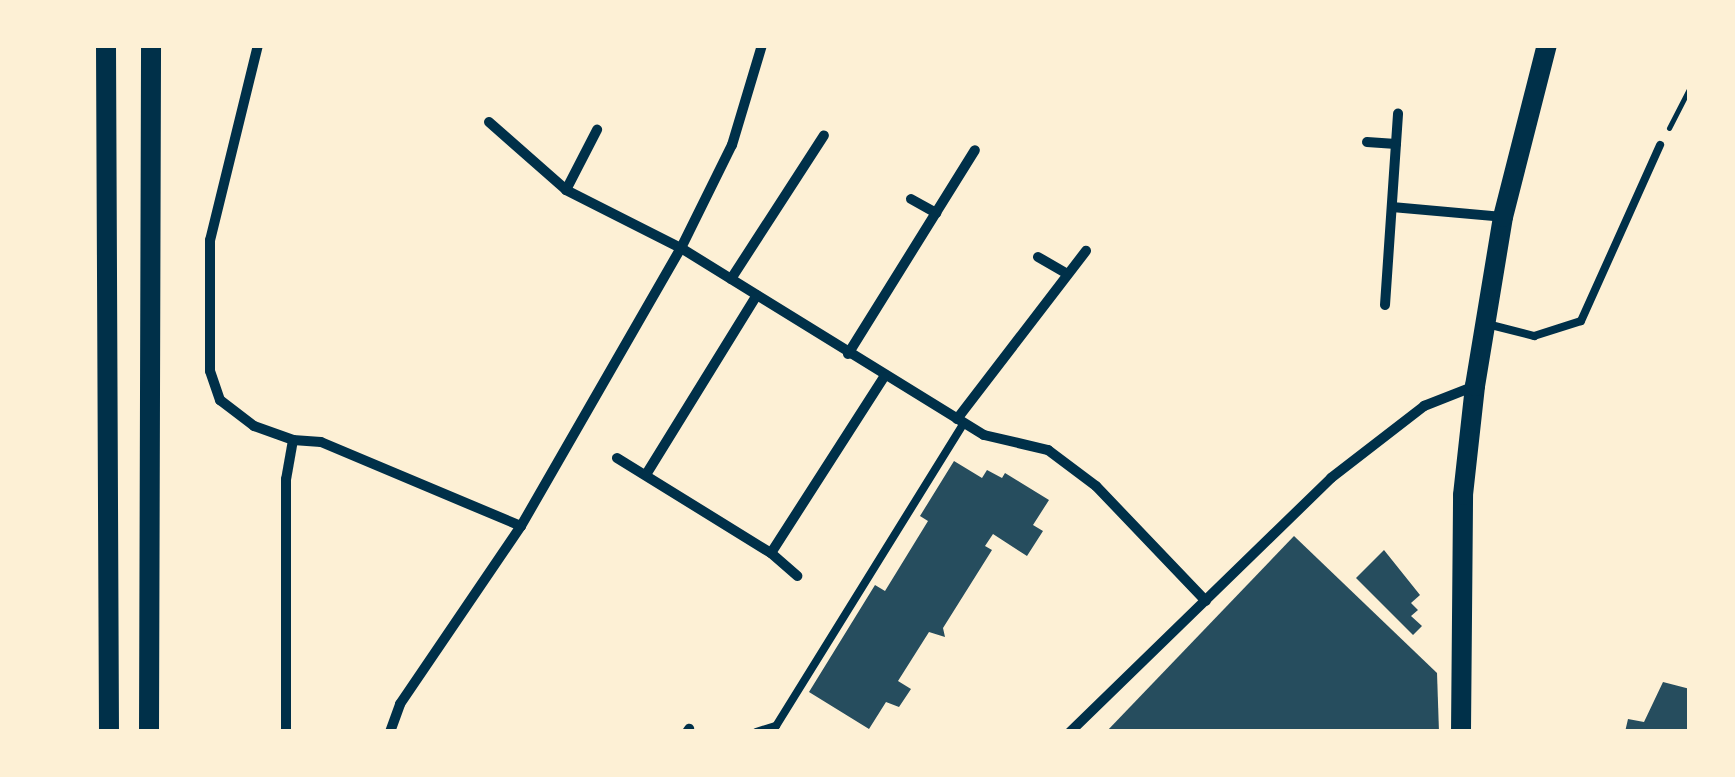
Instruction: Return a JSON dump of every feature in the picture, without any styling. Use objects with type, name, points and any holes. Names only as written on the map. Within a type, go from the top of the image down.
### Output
[{"type":"main road","points":[[106,45],[109,732]]},
{"type":"main road","points":[[149,732],[150,45]]},
{"type":"main road","points":[[1461,732],[1462,495],[1475,386],[1503,217],[1547,45]]},
{"type":"street","points":[[258,45],[210,240],[210,371],[220,400],[254,426],[292,440],[321,442],[520,526]]},
{"type":"street","points":[[390,732],[400,704],[520,526],[681,248],[732,144],[762,45]]},
{"type":"street","points":[[1385,305],[1398,113]]},
{"type":"street","points":[[489,122],[566,190],[681,248],[884,377],[960,421],[1048,450],[1096,486],[1206,601]]},
{"type":"street","points":[[566,190],[596,130]]},
{"type":"street","points":[[731,279],[824,135]]},
{"type":"street","points":[[1367,142],[1396,144]]},
{"type":"street","points":[[848,354],[976,150]]},
{"type":"street","points":[[911,199],[936,214]]},
{"type":"street","points":[[1392,207],[1503,217]]},
{"type":"street","points":[[960,421],[1086,251]]},
{"type":"street","points":[[1038,256],[1067,274]]},
{"type":"street","points":[[647,473],[757,296]]},
{"type":"street","points":[[772,553],[884,377]]},
{"type":"street","points":[[1070,732],[1331,478],[1424,406],[1475,386]]},
{"type":"street","points":[[286,732],[286,479],[292,440]]},
{"type":"street","points":[[617,458],[772,553],[797,576]]},
{"type":"lane","points":[[1485,324],[1534,336],[1581,321],[1660,145]]},
{"type":"lane","points":[[756,732],[776,726],[960,421]]},
{"type":"path","points":[[1660,145],[1690,86]]},
{"type":"building","points":[[954,461],[982,478],[987,470],[1002,478],[1005,473],[1049,500],[1033,525],[1043,531],[1027,556],[993,534],[985,546],[992,550],[943,628],[945,637],[929,632],[898,681],[911,689],[899,707],[886,702],[869,729],[809,692],[875,585],[885,591],[928,521],[920,516]]},
{"type":"building","points":[[1294,536],[1437,673],[1439,732],[1106,732]]},
{"type":"building","points":[[1384,550],[1420,595],[1411,603],[1418,610],[1411,616],[1422,626],[1413,635],[1356,578]]},
{"type":"building","points":[[1663,682],[1690,689],[1690,732],[1625,732],[1628,719],[1644,722]]}]
